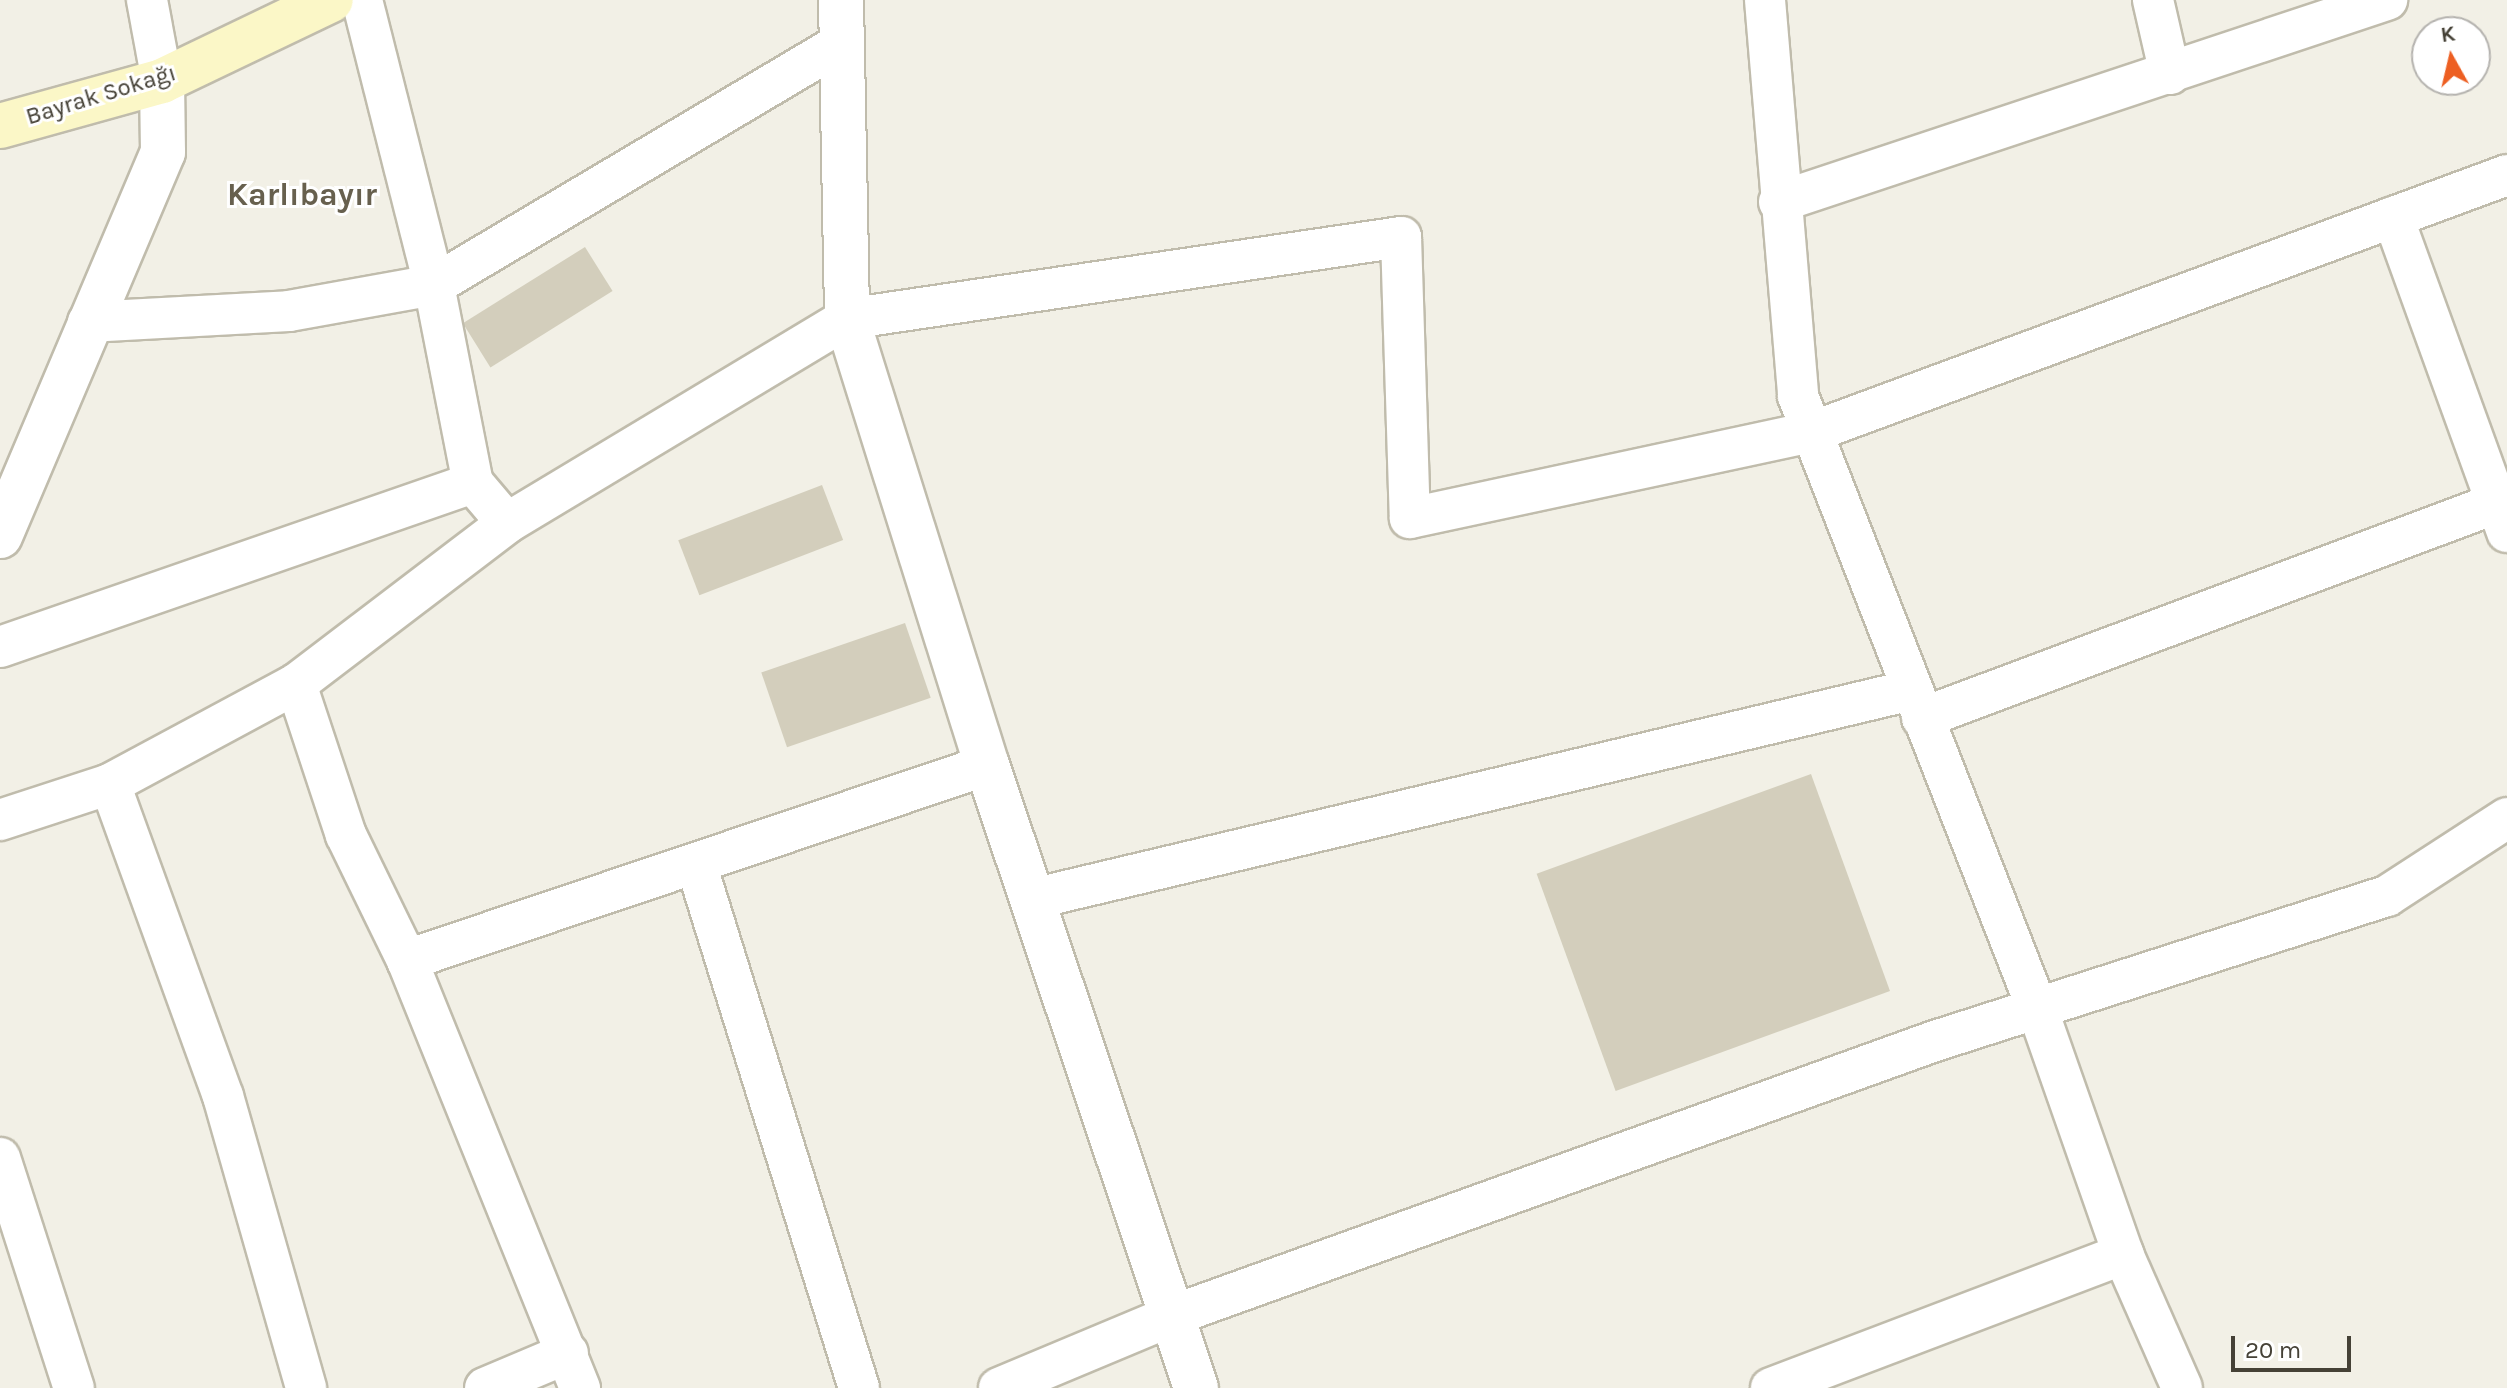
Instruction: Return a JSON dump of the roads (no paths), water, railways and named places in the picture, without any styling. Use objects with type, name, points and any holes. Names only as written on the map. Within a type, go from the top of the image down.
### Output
[{"type":"main road","name":"Bayrak Sokağı","points":[[0,126],[162,81],[331,0]]},
{"type":"street","points":[[0,536],[88,322],[163,152],[162,81],[147,0]]},
{"type":"street","points":[[362,0],[434,285],[473,483],[507,523]]},
{"type":"street","points":[[841,0],[847,319],[987,765],[1196,1388]]},
{"type":"street","points":[[1765,0],[1779,202],[1798,396],[2098,1168],[2123,1254],[2182,1388]]},
{"type":"street","points":[[2153,0],[2170,74]]},
{"type":"street","points":[[1779,202],[2387,0]]},
{"type":"street","points":[[88,322],[289,311],[434,285],[842,43]]},
{"type":"street","points":[[0,820],[110,784],[296,684],[507,523],[847,319],[1401,237],[1410,518],[1812,432],[2507,175]]},
{"type":"street","points":[[1032,899],[1917,704],[2501,518],[2393,217]]},
{"type":"street","points":[[0,647],[473,483]]},
{"type":"street","points":[[296,684],[346,835],[407,960],[574,1371],[485,1388]]},
{"type":"street","points":[[407,960],[987,765]]},
{"type":"street","points":[[110,784],[223,1096],[306,1388]]},
{"type":"street","points":[[999,1388],[1171,1316],[2037,1008],[2387,896],[2507,818]]},
{"type":"street","points":[[696,864],[859,1388]]},
{"type":"street","points":[[0,1158],[74,1388]]},
{"type":"street","points":[[1771,1388],[2123,1254]]},
{"type":"district","name":"Karlıbayır","points":[[302,195]]}]
